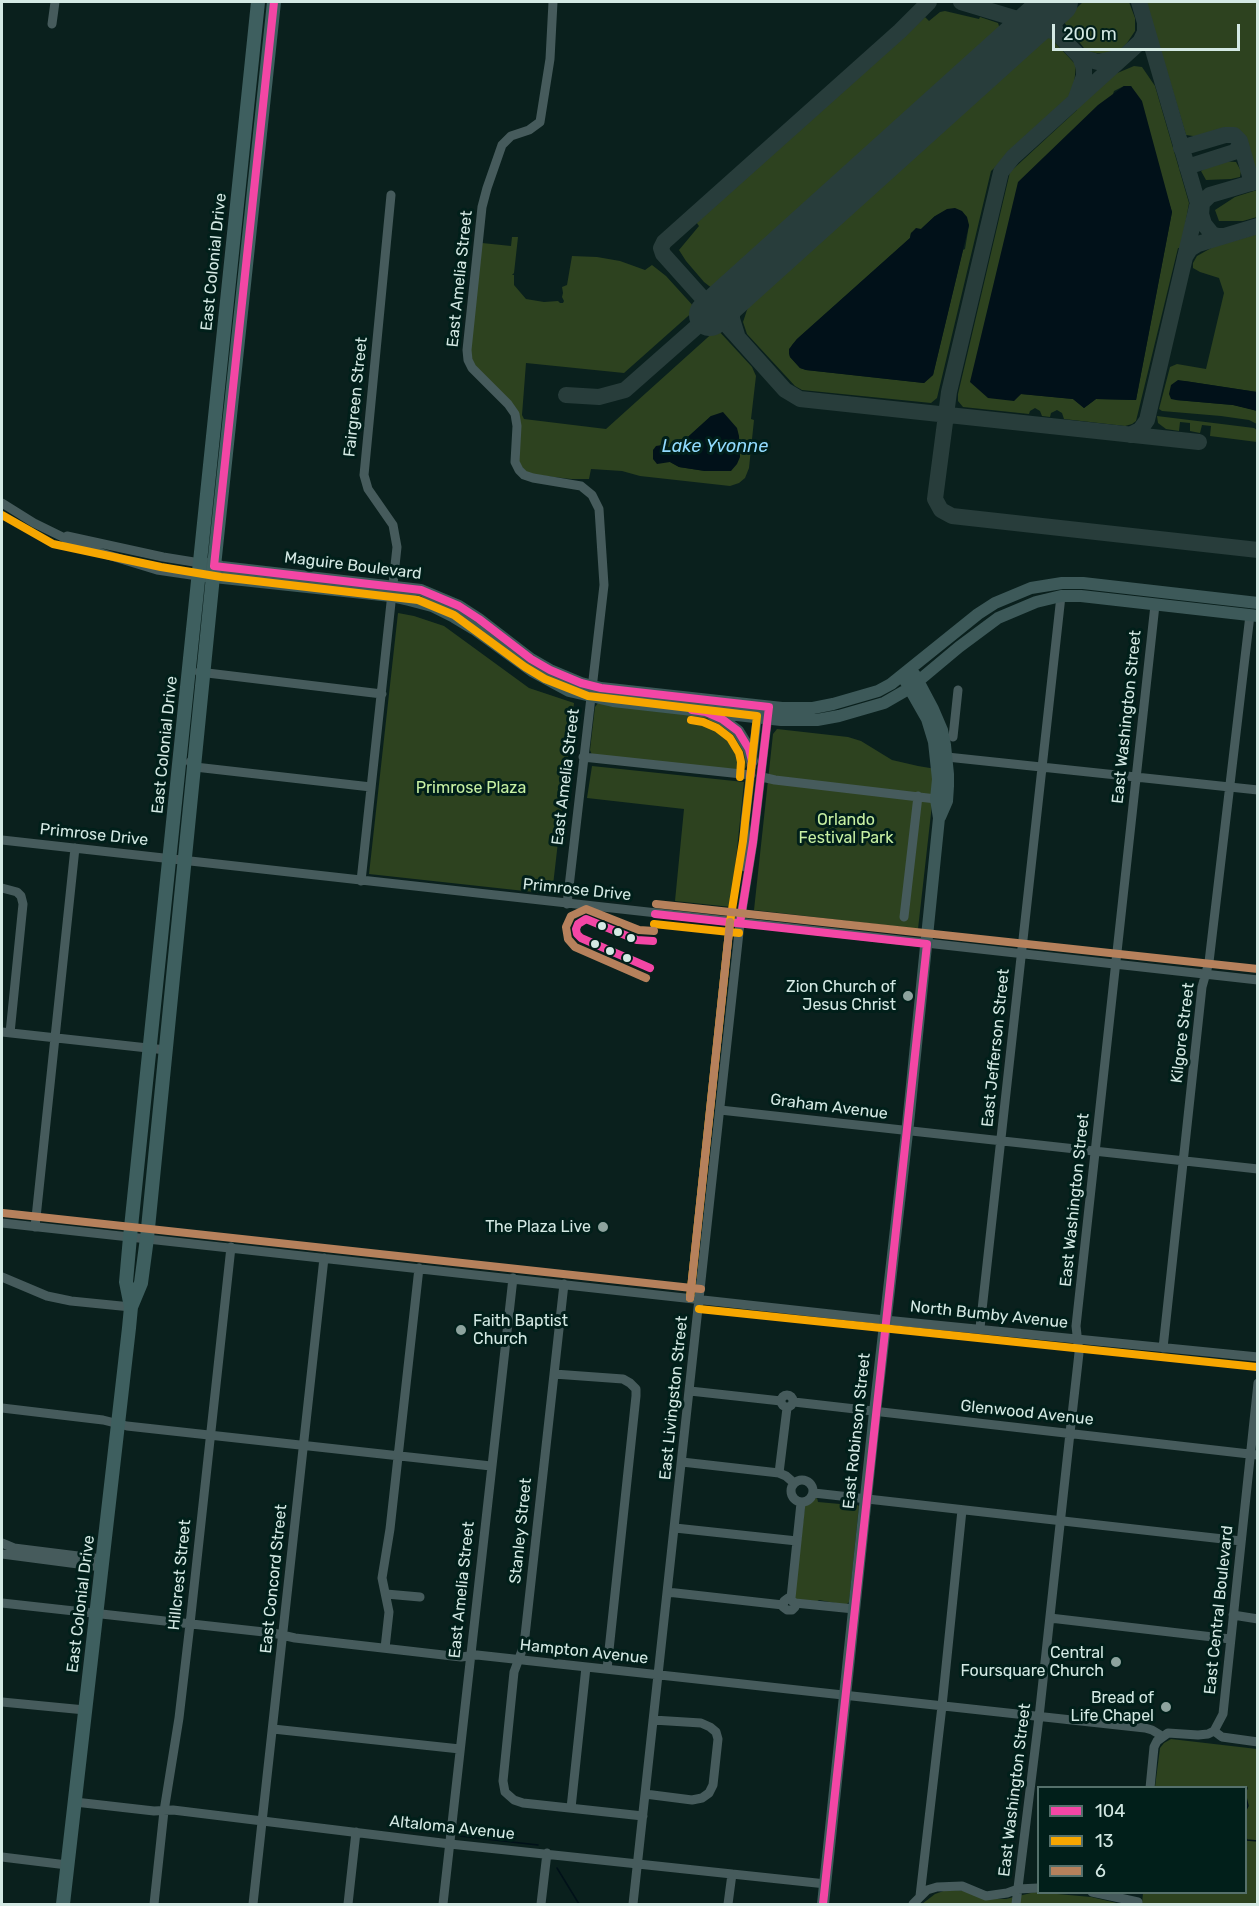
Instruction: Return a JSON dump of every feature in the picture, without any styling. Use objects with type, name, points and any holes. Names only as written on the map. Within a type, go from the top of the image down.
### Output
[{"type":"highway","name":"East Colonial Drive","points":[[131,1307],[126,1282],[130,1237],[258,2]]},
{"type":"highway","name":"East Colonial Drive","points":[[63,1905],[131,1307],[141,1283],[147,1238],[274,2]]},
{"type":"highway","points":[[227,297],[232,306],[230,341],[237,354]]},
{"type":"highway","points":[[222,349],[230,363],[221,441],[227,451]]},
{"type":"main road","name":"Maguire Boulevard","points":[[199,569],[392,591],[421,590],[459,606],[531,659],[592,692],[706,712],[763,712],[813,708],[878,691],[891,684],[995,603],[1031,588],[1046,585],[1083,583],[1257,603]]},
{"type":"main road","name":"Maguire Boulevard","points":[[592,692],[816,720],[884,703],[914,684],[998,618],[1036,602],[1061,596],[1081,596],[1254,615]]},
{"type":"main road","name":"East Robinson Street","points":[[906,671],[948,728],[947,801],[939,818]]},
{"type":"main road","name":"East Robinson Street","points":[[823,1905],[939,818],[934,742],[914,684]]},
{"type":"main road","points":[[706,712],[722,719],[738,732],[749,750],[752,761]]},
{"type":"street","points":[[52,24],[55,2]]},
{"type":"street","name":"East Amelia Street","points":[[554,2],[550,59],[540,122],[529,130],[511,136],[502,145],[482,207],[468,360],[472,368],[515,414],[517,426],[515,462],[519,470],[524,475],[533,478],[581,486],[592,495],[599,509],[604,585],[567,904]]},
{"type":"street","name":"East Colonial Drive","points":[[239,186],[254,189]]},
{"type":"street","name":"Fairgreen Street","points":[[361,880],[397,548],[393,525],[368,489],[364,474],[391,195]]},
{"type":"street","name":"Maguire Boulevard","points":[[2,503],[34,523],[85,548],[167,573],[199,569]]},
{"type":"street","name":"Maguire Boulevard","points":[[56,534],[163,557],[199,569]]},
{"type":"street","name":"East Jefferson Street","points":[[980,1328],[1061,596]]},
{"type":"street","name":"East Washington Street","points":[[1016,1905],[1079,1353],[1076,1326],[1155,605]]},
{"type":"street","name":"Kilgore Street","points":[[1163,1348],[1202,987],[1209,962],[1254,615]]},
{"type":"street","points":[[189,671],[382,694]]},
{"type":"street","points":[[953,737],[948,728],[958,690]]},
{"type":"street","points":[[752,761],[763,712]]},
{"type":"street","name":"East Livingston Street","points":[[633,1905],[740,923],[762,777],[763,712]]},
{"type":"street","points":[[181,754],[195,766],[371,787]]},
{"type":"street","points":[[584,757],[750,775]]},
{"type":"street","points":[[947,758],[1257,790]]},
{"type":"street","name":"East Livingston Street","points":[[744,894],[745,822],[752,761]]},
{"type":"street","points":[[762,777],[936,799]]},
{"type":"street","points":[[904,916],[918,796]]},
{"type":"street","name":"Primrose Drive","points":[[2,840],[1257,980]]},
{"type":"street","points":[[35,1227],[75,848]]},
{"type":"street","points":[[2,888],[17,892],[23,904],[6,1033],[166,1050]]},
{"type":"street","name":"Graham Avenue","points":[[720,1110],[1257,1169]]},
{"type":"street","name":"North Bumby Avenue","points":[[2,1223],[885,1320],[1257,1357]]},
{"type":"street","name":"Hillcrest Street","points":[[154,1905],[164,1811],[179,1718],[190,1624],[231,1247]]},
{"type":"street","name":"East Concord Street","points":[[253,1905],[324,1258]]},
{"type":"street","points":[[385,1648],[389,1612],[382,1578],[390,1529],[419,1268]]},
{"type":"street","name":"East Amelia Street","points":[[443,1905],[513,1278]]},
{"type":"street","points":[[4,1281],[47,1296],[71,1301],[131,1307]]},
{"type":"street","name":"Stanley Street","points":[[564,1284],[524,1645],[514,1672],[503,1781],[505,1792],[514,1800],[571,1808]]},
{"type":"street","points":[[554,1374],[623,1380],[636,1389],[607,1669]]},
{"type":"street","name":"East Central Boulevard","points":[[1214,1731],[1223,1714],[1241,1541],[1254,1454],[1257,1383]]},
{"type":"street","name":"Glenwood Avenue","points":[[690,1391],[787,1404],[1254,1454]]},
{"type":"street","points":[[779,1473],[787,1404]]},
{"type":"street","points":[[2,1408],[103,1420],[127,1426],[491,1466]]},
{"type":"street","points":[[682,1462],[779,1473],[794,1483]]},
{"type":"street","points":[[801,1480],[807,1481],[814,1493],[809,1501],[801,1503],[791,1494],[792,1486],[801,1480]]},
{"type":"street","points":[[814,1493],[1241,1541]]},
{"type":"street","points":[[790,1602],[801,1503]]},
{"type":"street","points":[[920,1896],[962,1510]]},
{"type":"street","points":[[675,1528],[797,1541]]},
{"type":"street","points":[[2,1544],[102,1563]]},
{"type":"street","points":[[2,1554],[102,1563]]},
{"type":"street","points":[[668,1592],[854,1609]]},
{"type":"street","points":[[386,1593],[420,1597]]},
{"type":"street","name":"Hampton Avenue","points":[[2,1606],[96,1613],[461,1657],[607,1669],[1145,1728],[1162,1737]]},
{"type":"street","points":[[1233,1615],[1257,1619]]},
{"type":"street","points":[[1050,1618],[1230,1639]]},
{"type":"street","points":[[586,1667],[571,1808],[643,1816]]},
{"type":"street","points":[[2,1702],[85,1710]]},
{"type":"street","points":[[645,1794],[692,1800],[702,1798],[709,1793],[713,1785],[718,1739],[716,1732],[710,1726],[701,1723],[653,1720]]},
{"type":"street","points":[[273,1729],[460,1749]]},
{"type":"street","points":[[1150,1786],[1154,1747],[1162,1737],[1175,1733],[1198,1735],[1214,1731],[1222,1737],[1257,1742]]},
{"type":"street","name":"Altaloma Avenue","points":[[75,1802],[173,1810],[450,1844],[826,1884]]},
{"type":"street","points":[[348,1905],[356,1832]]},
{"type":"street","points":[[541,1905],[547,1853]]},
{"type":"street","points":[[2,1857],[67,1865]]},
{"type":"street","points":[[728,1905],[732,1874]]},
{"type":"street","points":[[914,1905],[927,1890],[950,1885],[962,1886],[986,1896],[1018,1889],[1037,1888]]},
{"type":"street","points":[[1099,1894],[1138,1900]]},
{"type":"green space","points":[[1083,2],[1129,2],[1135,18],[1135,31],[1118,52],[1106,54],[1087,52],[1063,21]]},
{"type":"green space","points":[[1146,2],[1257,2],[1257,171],[1242,138],[1235,132],[1226,131],[1200,137],[1186,135]]},
{"type":"green space","points":[[945,11],[979,19],[980,17],[998,23],[1000,29],[713,289],[704,282],[679,250],[699,226],[696,222],[925,17],[929,21],[940,12]]},
{"type":"green space","points":[[1047,34],[1076,65],[1074,85],[1068,100],[991,171],[937,398],[931,403],[802,390],[795,386],[747,334],[743,322],[748,307]],"holes":[[[935,216],[969,225],[933,375],[924,383],[806,370],[800,368],[790,357],[792,345],[797,339],[910,238],[911,233],[921,229]]]},
{"type":"green space","points":[[1134,66],[1142,67],[1155,86],[1189,203],[1181,248],[1178,248],[1136,421],[1125,426],[1064,419],[1062,413],[1057,410],[1051,413],[1050,417],[1042,416],[1035,408],[1029,414],[963,407],[958,401],[958,394],[1010,172],[1077,110],[1075,108],[1115,74]],"holes":[[[1124,86],[1131,86],[1172,212],[1136,400],[1096,399],[1084,408],[1073,399],[1021,394],[1017,397],[1114,91]]]},
{"type":"green space","points":[[1221,161],[1236,162],[1241,171],[1240,177],[1206,180],[1201,171]]},
{"type":"green space","points":[[1257,190],[1257,217],[1243,221],[1219,221],[1215,210],[1235,197]]},
{"type":"green space","points":[[1257,234],[1257,392],[1185,381],[1176,400],[1233,405],[1251,409],[1257,411],[1257,424],[1249,420],[1221,416],[1162,411],[1159,409],[1170,367],[1177,364],[1206,369],[1224,293],[1219,278],[1193,268],[1193,263],[1197,256],[1213,247]]},
{"type":"green space","points":[[512,237],[518,237],[512,275],[514,275],[514,285],[526,299],[563,303],[562,287],[567,285],[572,256],[597,257],[620,261],[645,270],[652,265],[666,276],[696,309],[624,373],[526,363],[522,415],[524,419],[606,429],[717,329],[752,367],[756,376],[749,468],[745,478],[730,486],[591,469],[589,479],[528,474],[517,461],[520,422],[469,357],[482,243],[511,246]],"holes":[[[711,416],[731,471],[705,471],[679,467],[670,462],[653,459],[653,450],[679,445]]]},
{"type":"green space","points":[[1157,416],[1254,428],[1257,430],[1257,442],[1210,436],[1211,426],[1202,425],[1200,433],[1190,431],[1190,423],[1180,422],[1179,431],[1166,429],[1158,423]]},
{"type":"green space","name":"Primrose Plaza","points":[[398,613],[444,626],[529,688],[574,703],[552,894],[369,874]]},
{"type":"green space","points":[[598,703],[714,718],[741,741],[748,764],[743,771],[592,755],[590,750],[595,707]]},
{"type":"green space","name":"Orlando Festival Park","points":[[777,729],[848,737],[861,741],[892,760],[936,769],[918,929],[754,910],[773,734]]},
{"type":"green space","points":[[592,766],[744,782],[731,907],[675,901],[684,809],[587,798]]},
{"type":"green space","points":[[817,1498],[818,1502],[851,1505],[854,1503],[859,1506],[849,1602],[846,1605],[819,1600],[816,1602],[794,1599],[805,1505]]},
{"type":"green space","points":[[1171,1739],[1257,1749],[1257,1904],[1142,1904],[1143,1894],[1247,1894],[1247,1786],[1155,1786],[1160,1748]]},
{"type":"green space","points":[[949,1889],[964,1891],[987,1899],[1006,1899],[1035,1892],[1037,1894],[1091,1897],[1121,1904],[922,1904],[935,1894]]},
{"type":"water","points":[[1124,86],[1131,86],[1142,101],[1172,212],[1136,400],[1096,399],[1084,408],[1073,399],[1021,394],[1014,401],[988,398],[970,382],[1018,182],[1098,105]]},
{"type":"water","points":[[955,208],[967,217],[969,225],[933,375],[924,383],[800,368],[789,353],[789,349],[797,339],[910,238],[916,228],[921,229],[935,216],[947,209]]},
{"type":"water","points":[[1178,380],[1257,392],[1257,411],[1233,405],[1171,399],[1169,394],[1171,385]]},
{"type":"water","name":"Lake Yvonne","points":[[723,412],[737,428],[739,436],[740,457],[731,471],[705,471],[679,467],[670,462],[657,464],[653,459],[653,450],[656,446],[662,445],[667,448],[679,445],[711,416]]},
{"type":"waterway","points":[[1247,1802],[1247,1808]]},
{"type":"waterway","points":[[460,1836],[538,1845]]},
{"type":"waterway","points":[[1247,1840],[1258,1841]]},
{"type":"waterway","points":[[557,1868],[579,1904]]},
{"type":"taxiway","points":[[929,2],[900,31],[664,242],[661,248],[663,254],[785,390],[800,399],[1199,442]]},
{"type":"taxiway","points":[[961,2],[1024,21],[1032,19],[1053,5]]},
{"type":"taxiway","points":[[1139,2],[1204,224],[1212,234],[1225,236]]},
{"type":"taxiway","points":[[1027,29],[1037,27],[1056,32],[1052,17],[1054,4]]},
{"type":"taxiway","points":[[1145,22],[1145,32],[1140,42],[1013,157],[1001,172],[949,392],[935,499],[941,510],[952,516],[1258,550]]},
{"type":"taxiway","points":[[1056,32],[1080,57]]},
{"type":"taxiway","points":[[1076,98],[1084,76],[1080,57],[1098,62],[1121,57]]},
{"type":"taxiway","points":[[1181,148],[1225,135],[1234,135],[1240,141],[1252,183]]},
{"type":"taxiway","points":[[1187,167],[1234,152],[1238,149],[1240,141]]},
{"type":"taxiway","points":[[1201,215],[1202,203],[1210,195],[1258,181]]},
{"type":"taxiway","points":[[1130,435],[1140,430],[1147,420],[1197,206]]},
{"type":"taxiway","points":[[1185,257],[1190,249],[1198,244],[1258,226]]},
{"type":"taxiway","points":[[737,335],[732,319],[732,306],[736,295],[747,282]]},
{"type":"taxiway","points":[[566,395],[599,397],[625,390],[710,315]]},
{"type":"runway","points":[[710,315],[1057,2]]},
{"type":"transit line","name":"104","points":[[274,2],[214,566],[421,590],[459,606],[531,659],[581,683],[601,688],[769,707],[753,842],[740,923]]},
{"type":"transit line","name":"13","points":[[2,515],[53,544],[161,567],[221,577],[418,600],[454,615],[545,679],[588,696],[757,716],[743,841],[730,922],[690,1298]]},
{"type":"transit line","name":"104","points":[[692,710],[706,712],[722,719],[738,731],[749,749],[752,761],[750,778]]},
{"type":"transit line","name":"13","points":[[691,720],[717,728],[730,738],[739,753],[740,777]]},
{"type":"transit line","name":"6","points":[[656,904],[1258,969]]},
{"type":"transit line","name":"6","points":[[646,978],[575,947],[568,939],[566,927],[571,916],[586,909],[639,930],[654,931]]},
{"type":"transit line","name":"104","points":[[655,914],[927,944]]},
{"type":"transit line","name":"104","points":[[650,968],[581,938],[576,929],[578,924],[586,919],[637,940],[653,941]]},
{"type":"transit line","name":"6","points":[[690,1298],[730,922]]},
{"type":"transit line","name":"13","points":[[654,924],[739,933]]},
{"type":"transit line","name":"104","points":[[823,1904],[927,944]]},
{"type":"transit line","name":"6","points":[[3,1213],[701,1289]]},
{"type":"transit line","name":"13","points":[[699,1309],[1257,1367]]},
{"type":"place","name":"Zion Church of Jesus Christ","points":[[908,996]]},
{"type":"place","name":"The Plaza Live","points":[[603,1227]]},
{"type":"place","name":"Faith Baptist Church","points":[[461,1330]]},
{"type":"place","name":"Central Foursquare Church","points":[[1116,1662]]},
{"type":"place","name":"Bread of Life Chapel","points":[[1166,1707]]}]
